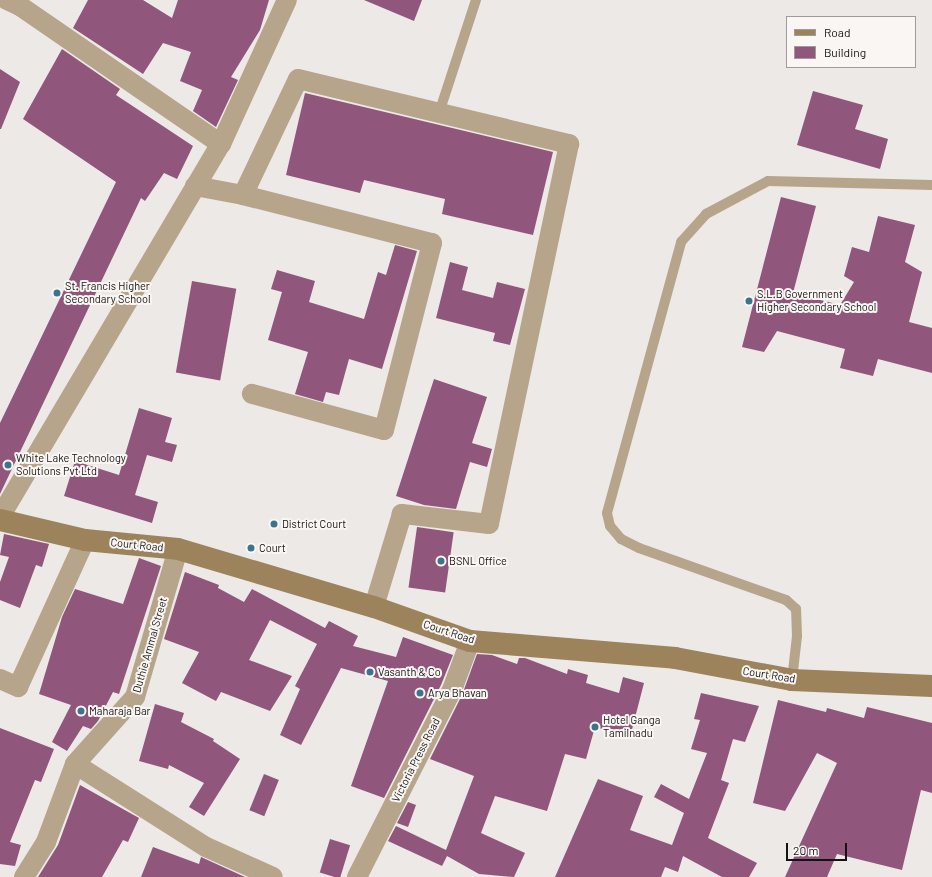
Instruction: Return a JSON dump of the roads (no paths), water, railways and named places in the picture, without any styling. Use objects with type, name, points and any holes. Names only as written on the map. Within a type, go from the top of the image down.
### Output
[{"type":"main road","name":"Court Road","points":[[0,520],[85,540],[178,549],[374,607],[470,641],[675,658],[792,680],[932,686]]},
{"type":"street","points":[[7,0],[20,6],[221,144]]},
{"type":"street","points":[[0,517],[221,144],[287,0]]},
{"type":"street","points":[[243,195],[298,80],[569,144],[489,524],[402,514],[374,607]]},
{"type":"street","points":[[195,186],[243,195],[432,243],[384,430],[252,394]]},
{"type":"street","points":[[0,679],[18,687],[85,540]]},
{"type":"street","name":"Duthie Ammal Street","points":[[24,877],[46,842],[75,764],[135,697],[178,549]]},
{"type":"street","name":"Victoria Press Road","points":[[357,877],[452,690],[470,641]]},
{"type":"street","points":[[75,764],[206,847],[273,877]]},
{"type":"lane","points":[[439,113],[476,0]]},
{"type":"lane","points":[[792,680],[797,636],[796,609],[786,600],[639,548],[621,539],[610,526],[607,513],[681,242],[706,214],[768,180],[932,185]]},
{"type":"place","name":"St. Francis Higher Secondary School","points":[[57,293]]},
{"type":"place","name":"S.L.B Government Higher Secondary School","points":[[749,301]]},
{"type":"place","name":"White Lake Technology Solutions Pvt Ltd","points":[[8,465]]},
{"type":"place","name":"District Court","points":[[274,524]]},
{"type":"place","name":"Court","points":[[251,548]]},
{"type":"place","name":"BSNL Office","points":[[441,561]]},
{"type":"place","name":"Vasanth & Co","points":[[370,672]]},
{"type":"place","name":"Arya Bhavan","points":[[420,693]]},
{"type":"place","name":"Maharaja Bar","points":[[81,711]]},
{"type":"place","name":"Hotel Ganga Tamilnadu","points":[[595,727]]}]
